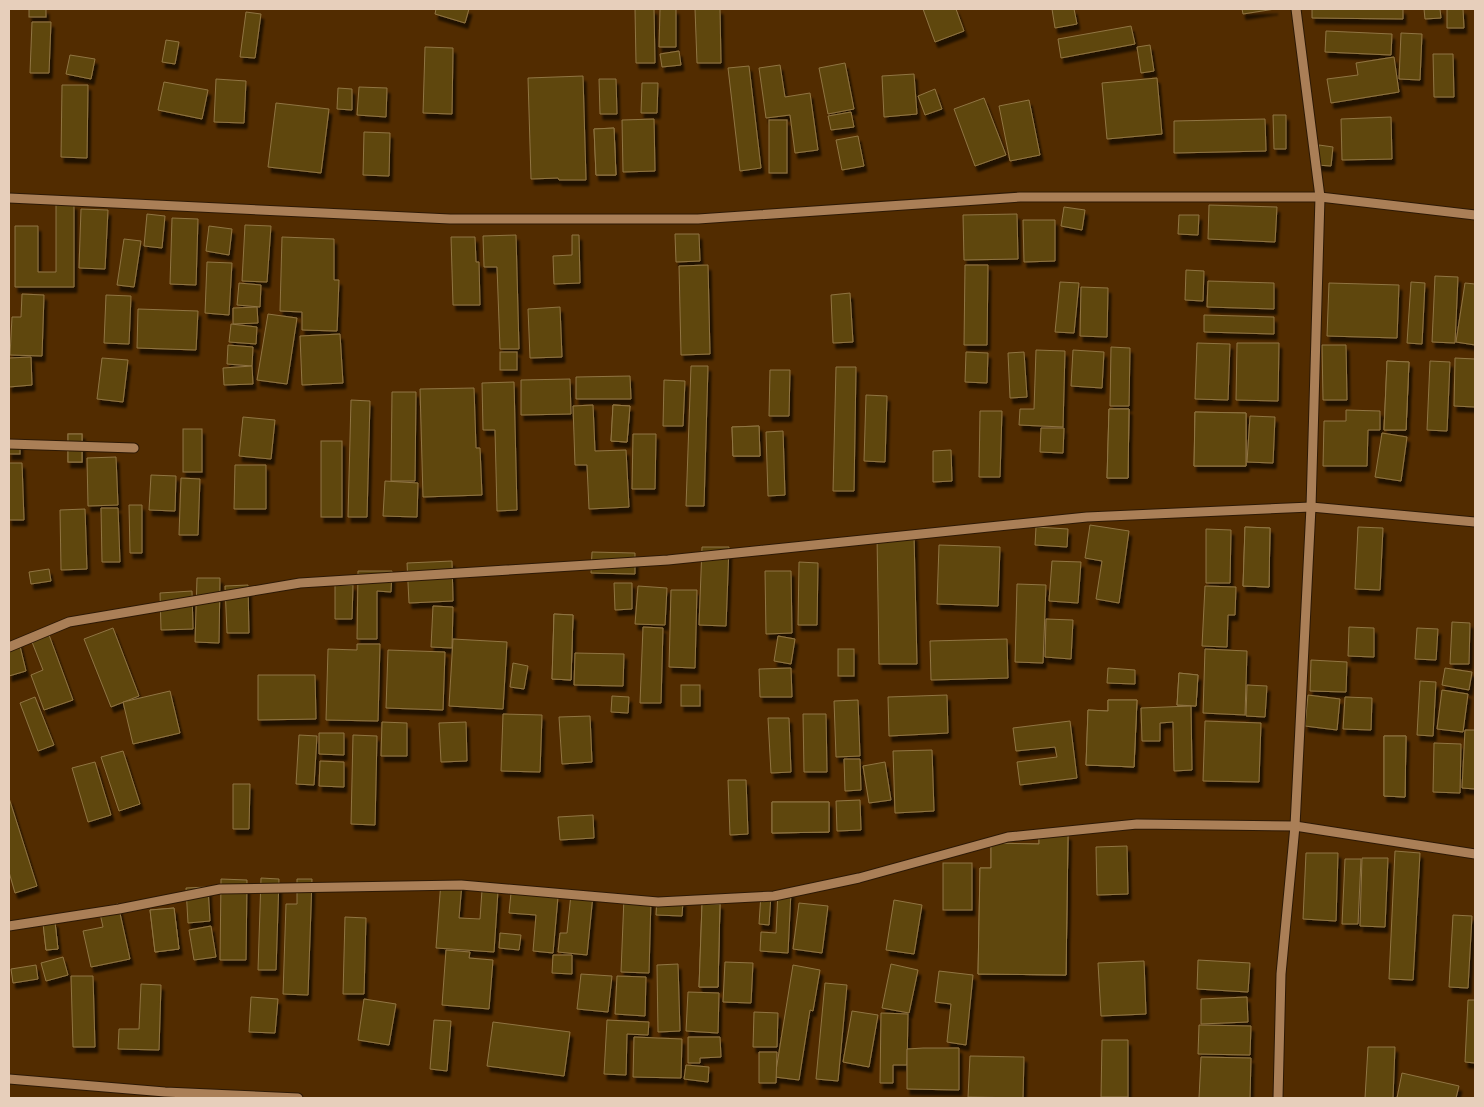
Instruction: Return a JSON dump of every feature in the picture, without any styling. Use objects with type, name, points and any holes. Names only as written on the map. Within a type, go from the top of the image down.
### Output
[{"type":"street","points":[[1278,1098],[1281,974],[1295,826],[1311,507],[1320,197],[1296,9]]},
{"type":"street","points":[[9,198],[450,219],[698,219],[1020,197],[1320,197],[1475,215]]},
{"type":"street","points":[[9,444],[134,448]]},
{"type":"street","points":[[9,647],[69,622],[300,582],[668,560],[1086,517],[1311,507],[1475,522]]},
{"type":"street","points":[[9,926],[119,909],[220,888],[461,885],[658,902],[774,896],[860,878],[1008,837],[1138,824],[1295,826],[1475,854]]},
{"type":"street","points":[[9,1079],[165,1092],[298,1098]]},
{"type":"building","points":[[29,9],[46,9],[46,17],[29,17]]},
{"type":"building","points":[[436,9],[469,9],[465,23],[435,14]]},
{"type":"building","points":[[635,9],[654,9],[655,63],[636,63]]},
{"type":"building","points":[[660,9],[676,9],[676,47],[659,47]]},
{"type":"building","points":[[695,9],[720,9],[721,63],[697,63]]},
{"type":"building","points":[[923,9],[956,9],[964,31],[935,42]]},
{"type":"building","points":[[1052,9],[1074,9],[1077,24],[1055,28]]},
{"type":"building","points":[[1242,9],[1275,9],[1243,14]]},
{"type":"building","points":[[1312,9],[1403,9],[1403,19],[1312,18]]},
{"type":"building","points":[[1424,9],[1440,9],[1441,18],[1425,19]]},
{"type":"building","points":[[1447,9],[1463,9],[1464,28],[1447,28]]},
{"type":"building","points":[[246,12],[261,14],[255,58],[240,57]]},
{"type":"building","points":[[32,22],[51,22],[49,73],[30,73]]},
{"type":"building","points":[[1131,26],[1135,44],[1061,58],[1058,39]]},
{"type":"building","points":[[1326,31],[1392,34],[1391,55],[1325,52]]},
{"type":"building","points":[[1401,33],[1422,34],[1420,80],[1399,79]]},
{"type":"building","points":[[166,40],[179,42],[175,64],[162,62]]},
{"type":"building","points":[[1150,45],[1154,71],[1141,73],[1137,47]]},
{"type":"building","points":[[425,47],[453,48],[452,114],[423,113]]},
{"type":"building","points":[[679,51],[681,65],[662,67],[660,54]]},
{"type":"building","points":[[1433,54],[1453,54],[1454,97],[1434,97]]},
{"type":"building","points":[[70,55],[95,59],[91,79],[66,74]]},
{"type":"building","points":[[1394,57],[1399,92],[1331,103],[1327,79],[1358,75],[1356,63]]},
{"type":"building","points":[[845,63],[854,109],[828,114],[819,68]]},
{"type":"building","points":[[780,65],[785,97],[810,93],[818,150],[795,153],[790,115],[766,118],[759,68]]},
{"type":"building","points":[[749,66],[761,168],[740,171],[728,68]]},
{"type":"building","points":[[914,74],[917,114],[884,117],[882,76]]},
{"type":"building","points":[[583,76],[586,180],[531,179],[528,78]]},
{"type":"building","points":[[1157,78],[1162,134],[1107,139],[1102,83]]},
{"type":"building","points":[[216,79],[246,81],[244,123],[214,122]]},
{"type":"building","points":[[599,79],[616,79],[617,114],[600,114]]},
{"type":"building","points":[[164,82],[208,90],[202,119],[158,110]]},
{"type":"building","points":[[642,83],[658,83],[657,113],[641,113]]},
{"type":"building","points":[[62,85],[88,85],[87,158],[61,157]]},
{"type":"building","points":[[359,87],[387,88],[386,117],[357,115]]},
{"type":"building","points":[[338,88],[352,89],[352,110],[337,109]]},
{"type":"building","points":[[935,89],[942,109],[925,115],[918,96]]},
{"type":"building","points":[[984,98],[1006,155],[975,166],[954,109]]},
{"type":"building","points":[[1029,100],[1040,155],[1010,161],[999,106]]},
{"type":"building","points":[[276,103],[329,109],[321,173],[268,167]]},
{"type":"building","points":[[851,112],[854,127],[831,130],[828,116]]},
{"type":"building","points":[[1273,115],[1286,115],[1286,149],[1274,149]]},
{"type":"building","points":[[1391,117],[1392,159],[1342,160],[1341,119]]},
{"type":"building","points":[[654,119],[655,171],[623,172],[622,120]]},
{"type":"building","points":[[1265,119],[1266,151],[1174,153],[1174,121]]},
{"type":"building","points":[[769,120],[787,120],[787,173],[769,173]]},
{"type":"building","points":[[614,128],[616,175],[596,175],[594,129]]},
{"type":"building","points":[[614,128],[616,175],[596,175],[594,129]]},
{"type":"building","points":[[364,132],[390,133],[389,176],[363,175]]},
{"type":"building","points":[[858,136],[864,166],[842,170],[836,140]]},
{"type":"building","points":[[1319,145],[1333,147],[1331,166],[1317,165]]},
{"type":"building","points":[[56,204],[74,204],[74,287],[15,287],[15,226],[38,226],[38,272],[56,272]]},
{"type":"building","points":[[1209,205],[1277,207],[1275,242],[1208,239]]},
{"type":"building","points":[[1064,207],[1085,210],[1082,230],[1061,226]]},
{"type":"building","points":[[81,209],[108,210],[105,269],[79,268]]},
{"type":"building","points":[[147,214],[165,216],[162,248],[144,246]]},
{"type":"building","points":[[1017,214],[1018,259],[964,260],[963,215]]},
{"type":"building","points":[[1179,215],[1199,215],[1198,235],[1178,234]]},
{"type":"building","points":[[172,218],[198,219],[196,285],[170,284]]},
{"type":"building","points":[[1023,220],[1055,220],[1055,261],[1024,262]]},
{"type":"building","points":[[245,225],[271,226],[267,282],[242,281]]},
{"type":"building","points":[[209,226],[232,229],[229,255],[206,251]]},
{"type":"building","points":[[675,234],[699,234],[700,261],[676,262]]},
{"type":"building","points":[[516,235],[519,349],[500,349],[497,267],[484,267],[483,236]]},
{"type":"building","points":[[572,235],[579,235],[580,283],[554,284],[553,256],[572,255]]},
{"type":"building","points":[[282,237],[334,239],[334,280],[339,280],[337,331],[302,330],[302,312],[280,311]]},
{"type":"building","points":[[451,237],[475,237],[476,262],[479,262],[480,305],[453,305]]},
{"type":"building","points":[[124,239],[141,241],[134,287],[117,285]]},
{"type":"building","points":[[207,262],[232,263],[229,315],[205,313]]},
{"type":"building","points":[[708,265],[710,354],[681,355],[679,266]]},
{"type":"building","points":[[965,265],[988,265],[987,345],[964,345]]},
{"type":"building","points":[[1186,270],[1204,271],[1203,301],[1185,300]]},
{"type":"building","points":[[1435,276],[1458,277],[1455,343],[1432,342]]},
{"type":"building","points":[[1208,281],[1274,283],[1274,309],[1207,307]]},
{"type":"building","points":[[1060,282],[1079,283],[1074,333],[1055,332]]},
{"type":"building","points":[[1411,282],[1425,283],[1422,344],[1407,343]]},
{"type":"building","points":[[239,283],[261,285],[260,307],[237,305]]},
{"type":"building","points":[[1329,283],[1399,285],[1397,338],[1327,336]]},
{"type":"building","points":[[1465,283],[1475,284],[1475,345],[1456,342]]},
{"type":"building","points":[[1081,287],[1108,288],[1107,337],[1080,336]]},
{"type":"building","points":[[850,293],[853,342],[833,343],[831,295]]},
{"type":"building","points":[[22,294],[44,295],[42,356],[10,355],[12,317],[21,317]]},
{"type":"building","points":[[106,295],[131,296],[129,344],[104,343]]},
{"type":"building","points":[[257,307],[258,323],[233,324],[233,308]]},
{"type":"building","points":[[560,307],[562,357],[530,358],[528,309]]},
{"type":"building","points":[[138,309],[198,311],[196,350],[137,348]]},
{"type":"building","points":[[268,314],[297,318],[287,384],[257,380]]},
{"type":"building","points":[[1204,315],[1274,317],[1274,334],[1204,332]]},
{"type":"building","points":[[231,324],[257,327],[256,344],[229,342]]},
{"type":"building","points":[[340,334],[343,383],[302,385],[300,336]]},
{"type":"building","points":[[1197,343],[1230,344],[1228,400],[1195,399]]},
{"type":"building","points":[[1237,343],[1279,343],[1278,401],[1236,400]]},
{"type":"building","points":[[228,345],[253,347],[252,366],[227,364]]},
{"type":"building","points":[[1322,345],[1346,345],[1347,400],[1323,400]]},
{"type":"building","points":[[1111,347],[1130,348],[1129,406],[1110,406]]},
{"type":"building","points":[[1036,350],[1065,351],[1063,427],[1019,425],[1020,409],[1034,409]]},
{"type":"building","points":[[1073,350],[1104,352],[1102,388],[1071,386]]},
{"type":"building","points":[[500,352],[517,352],[517,370],[500,370]]},
{"type":"building","points":[[966,352],[988,353],[987,383],[965,382]]},
{"type":"building","points":[[1024,352],[1027,397],[1010,398],[1008,353]]},
{"type":"building","points":[[31,357],[32,385],[9,387],[9,358]]},
{"type":"building","points":[[102,358],[128,360],[123,402],[97,399]]},
{"type":"building","points":[[1455,358],[1475,359],[1475,407],[1454,406]]},
{"type":"building","points":[[1387,361],[1409,362],[1406,430],[1384,430]]},
{"type":"building","points":[[1387,361],[1409,362],[1406,430],[1384,430]]},
{"type":"building","points":[[1430,361],[1450,362],[1447,431],[1427,430]]},
{"type":"building","points":[[252,366],[253,384],[224,385],[223,368]]},
{"type":"building","points":[[691,366],[708,366],[704,506],[686,506]]},
{"type":"building","points":[[836,367],[856,367],[854,491],[833,491]]},
{"type":"building","points":[[770,370],[790,370],[789,416],[769,416]]},
{"type":"building","points":[[630,376],[631,399],[576,399],[576,377]]},
{"type":"building","points":[[570,379],[571,414],[521,415],[521,380]]},
{"type":"building","points":[[664,380],[685,381],[683,426],[663,426]]},
{"type":"building","points":[[514,382],[517,510],[497,511],[495,430],[483,430],[482,383]]},
{"type":"building","points":[[474,388],[476,448],[480,448],[482,495],[423,497],[420,389]]},
{"type":"building","points":[[392,392],[416,392],[415,481],[391,481]]},
{"type":"building","points":[[866,395],[887,396],[885,462],[864,461]]},
{"type":"building","points":[[351,400],[370,401],[367,517],[348,517]]},
{"type":"building","points":[[593,405],[595,451],[626,450],[629,507],[589,509],[587,465],[575,465],[573,406]]},
{"type":"building","points":[[613,405],[630,406],[627,442],[611,441]]},
{"type":"building","points":[[613,405],[630,406],[627,442],[611,441]]},
{"type":"building","points":[[1109,409],[1129,409],[1128,478],[1107,478]]},
{"type":"building","points":[[1109,409],[1129,409],[1128,478],[1107,478]]},
{"type":"building","points":[[1346,410],[1380,411],[1380,430],[1368,430],[1367,466],[1323,466],[1324,421],[1346,421]]},
{"type":"building","points":[[980,411],[1002,411],[1000,477],[979,477]]},
{"type":"building","points":[[1195,412],[1246,413],[1246,466],[1194,466]]},
{"type":"building","points":[[1195,412],[1246,413],[1246,466],[1194,466]]},
{"type":"building","points":[[1250,416],[1275,417],[1273,463],[1247,462]]},
{"type":"building","points":[[243,417],[275,420],[271,459],[239,456]]},
{"type":"building","points":[[759,426],[760,456],[733,456],[732,427]]},
{"type":"building","points":[[759,426],[760,456],[733,456],[732,427]]},
{"type":"building","points":[[1041,428],[1064,428],[1063,453],[1040,452]]},
{"type":"building","points":[[183,429],[202,429],[202,472],[183,472]]},
{"type":"building","points":[[783,431],[785,495],[768,496],[766,432]]},
{"type":"building","points":[[1382,433],[1407,437],[1401,481],[1375,477]]},
{"type":"building","points":[[68,434],[82,434],[82,462],[68,462]]},
{"type":"building","points":[[68,434],[82,434],[82,462],[68,462]]},
{"type":"building","points":[[633,434],[656,434],[655,489],[632,489]]},
{"type":"building","points":[[321,441],[342,441],[342,517],[321,517]]},
{"type":"building","points":[[9,442],[20,442],[20,454],[9,454]]},
{"type":"building","points":[[951,450],[952,481],[933,482],[933,451]]},
{"type":"building","points":[[116,457],[118,505],[88,506],[87,458]]},
{"type":"building","points":[[9,463],[22,463],[24,520],[9,520]]},
{"type":"building","points":[[235,465],[266,465],[266,509],[234,509]]},
{"type":"building","points":[[151,475],[176,476],[175,511],[149,510]]},
{"type":"building","points":[[181,478],[200,479],[198,535],[179,535]]},
{"type":"building","points":[[385,481],[418,483],[417,517],[383,516]]},
{"type":"building","points":[[129,505],[142,505],[142,553],[130,553]]},
{"type":"building","points":[[101,508],[118,508],[120,562],[102,562]]},
{"type":"building","points":[[85,509],[87,569],[61,570],[60,510]]},
{"type":"building","points":[[1090,525],[1129,531],[1119,603],[1096,599],[1102,561],[1085,558]]},
{"type":"building","points":[[1036,527],[1068,529],[1067,547],[1035,545]]},
{"type":"building","points":[[1245,527],[1270,528],[1269,587],[1243,586]]},
{"type":"building","points":[[1245,527],[1270,528],[1269,587],[1243,586]]},
{"type":"building","points":[[1358,527],[1383,528],[1380,590],[1355,589]]},
{"type":"building","points":[[1206,529],[1231,530],[1230,583],[1206,583]]},
{"type":"building","points":[[914,535],[917,664],[879,664],[877,536]]},
{"type":"building","points":[[939,545],[1000,547],[998,606],[937,604]]},
{"type":"building","points":[[702,547],[729,547],[726,626],[699,625]]},
{"type":"building","points":[[592,552],[635,553],[635,574],[591,573]]},
{"type":"building","points":[[452,561],[453,601],[409,603],[407,563]]},
{"type":"building","points":[[1052,561],[1081,562],[1078,603],[1049,601]]},
{"type":"building","points":[[799,562],[818,563],[817,625],[798,625]]},
{"type":"building","points":[[49,569],[51,581],[31,584],[29,572]]},
{"type":"building","points":[[358,571],[392,571],[391,592],[377,591],[377,639],[357,639]]},
{"type":"building","points":[[765,571],[791,571],[792,633],[766,634]]},
{"type":"building","points":[[197,578],[220,578],[219,643],[195,642]]},
{"type":"building","points":[[614,583],[632,583],[632,609],[615,610]]},
{"type":"building","points":[[1017,584],[1046,585],[1043,663],[1015,662]]},
{"type":"building","points":[[248,585],[249,633],[227,633],[225,586]]},
{"type":"building","points":[[335,585],[353,585],[352,619],[335,619]]},
{"type":"building","points":[[638,586],[667,588],[665,625],[635,624]]},
{"type":"building","points":[[1205,586],[1236,587],[1235,615],[1228,615],[1227,647],[1202,646]]},
{"type":"building","points":[[671,590],[697,590],[695,668],[669,667]]},
{"type":"building","points":[[192,591],[193,629],[161,630],[160,593]]},
{"type":"building","points":[[433,606],[453,607],[452,648],[431,647]]},
{"type":"building","points":[[554,614],[573,615],[571,680],[552,679]]},
{"type":"building","points":[[554,614],[573,615],[571,680],[552,679]]},
{"type":"building","points":[[1046,619],[1073,620],[1071,659],[1045,657]]},
{"type":"building","points":[[1452,622],[1470,623],[1469,664],[1450,664]]},
{"type":"building","points":[[643,627],[663,628],[661,703],[640,703]]},
{"type":"building","points":[[1349,627],[1374,628],[1374,657],[1348,656]]},
{"type":"building","points":[[113,628],[139,696],[111,707],[84,639]]},
{"type":"building","points":[[1417,628],[1438,629],[1436,660],[1415,659]]},
{"type":"building","points":[[49,635],[73,700],[44,710],[31,675],[43,670],[32,642]]},
{"type":"building","points":[[778,636],[795,639],[791,664],[774,661]]},
{"type":"building","points":[[453,639],[507,642],[503,709],[449,706]]},
{"type":"building","points":[[1007,639],[1008,678],[931,680],[930,641]]},
{"type":"building","points":[[19,642],[26,671],[9,676],[9,644]]},
{"type":"building","points":[[357,644],[380,644],[378,721],[326,720],[328,649],[357,650]]},
{"type":"building","points":[[838,649],[854,649],[854,676],[838,676]]},
{"type":"building","points":[[1205,649],[1247,651],[1245,715],[1203,713]]},
{"type":"building","points":[[388,650],[445,652],[443,710],[386,708]]},
{"type":"building","points":[[575,653],[624,654],[623,686],[574,685]]},
{"type":"building","points":[[1311,660],[1347,662],[1346,692],[1310,691]]},
{"type":"building","points":[[513,663],[528,666],[524,689],[510,687]]},
{"type":"building","points":[[791,668],[792,697],[760,697],[759,669]]},
{"type":"building","points":[[1108,668],[1135,670],[1135,684],[1107,683]]},
{"type":"building","points":[[1445,668],[1472,672],[1469,690],[1442,685]]},
{"type":"building","points":[[1179,673],[1198,675],[1196,706],[1177,705]]},
{"type":"building","points":[[1179,673],[1198,675],[1196,706],[1177,705]]},
{"type":"building","points":[[258,675],[315,675],[316,719],[258,720]]},
{"type":"building","points":[[1420,681],[1436,682],[1433,736],[1417,735]]},
{"type":"building","points":[[681,685],[700,685],[700,706],[681,706]]},
{"type":"building","points":[[1247,685],[1267,686],[1265,717],[1246,716]]},
{"type":"building","points":[[1442,690],[1468,694],[1463,732],[1437,729]]},
{"type":"building","points":[[170,691],[180,733],[133,744],[123,702]]},
{"type":"building","points":[[947,695],[948,733],[889,736],[888,697]]},
{"type":"building","points":[[1308,695],[1340,699],[1337,730],[1305,726]]},
{"type":"building","points":[[612,696],[629,697],[628,713],[611,712]]},
{"type":"building","points":[[35,697],[54,745],[38,751],[20,703]]},
{"type":"building","points":[[1345,697],[1372,698],[1371,730],[1343,729]]},
{"type":"building","points":[[858,700],[860,756],[836,757],[834,701]]},
{"type":"building","points":[[1108,700],[1137,700],[1134,767],[1086,765],[1088,710],[1108,711]]},
{"type":"building","points":[[1108,700],[1137,700],[1134,767],[1086,765],[1088,710],[1108,711]]},
{"type":"building","points":[[1191,706],[1192,770],[1174,771],[1173,722],[1160,723],[1160,741],[1142,741],[1141,708]]},
{"type":"building","points":[[503,714],[542,715],[540,772],[501,771]]},
{"type":"building","points":[[803,714],[826,714],[827,772],[804,772]]},
{"type":"building","points":[[590,716],[592,762],[562,764],[559,717]]},
{"type":"building","points":[[768,718],[789,718],[791,772],[771,773]]},
{"type":"building","points":[[1070,721],[1077,778],[1020,785],[1017,762],[1057,757],[1055,747],[1016,751],[1013,728]]},
{"type":"building","points":[[1205,721],[1261,723],[1259,782],[1203,781]]},
{"type":"building","points":[[382,722],[407,723],[407,756],[381,756]]},
{"type":"building","points":[[466,722],[467,761],[441,762],[439,723]]},
{"type":"building","points":[[1465,730],[1475,730],[1475,789],[1462,788]]},
{"type":"building","points":[[319,733],[344,733],[344,755],[319,754]]},
{"type":"building","points":[[299,735],[317,736],[314,785],[296,784]]},
{"type":"building","points":[[353,735],[377,736],[375,825],[351,824]]},
{"type":"building","points":[[1384,736],[1406,736],[1405,797],[1384,796]]},
{"type":"building","points":[[1384,736],[1406,736],[1405,797],[1384,796]]},
{"type":"building","points":[[1434,743],[1461,744],[1460,793],[1433,792]]},
{"type":"building","points":[[932,750],[934,811],[895,813],[893,751]]},
{"type":"building","points":[[123,751],[140,804],[119,811],[101,757]]},
{"type":"building","points":[[844,759],[860,759],[861,790],[845,791]]},
{"type":"building","points":[[320,761],[344,762],[344,787],[319,786]]},
{"type":"building","points":[[95,762],[111,815],[88,822],[72,768]]},
{"type":"building","points":[[885,762],[891,800],[869,803],[863,766]]},
{"type":"building","points":[[728,780],[746,780],[748,834],[730,835]]},
{"type":"building","points":[[233,784],[250,784],[249,829],[233,829]]},
{"type":"building","points":[[9,798],[37,886],[15,893],[9,872]]},
{"type":"building","points":[[860,800],[861,830],[837,831],[836,801]]},
{"type":"building","points":[[772,802],[829,802],[829,832],[772,833]]},
{"type":"building","points":[[772,802],[829,802],[829,832],[772,833]]},
{"type":"building","points":[[593,815],[594,838],[560,840],[558,817]]},
{"type":"building","points":[[1039,835],[1068,835],[1066,975],[978,974],[980,868],[991,868],[991,843],[1039,844]]},
{"type":"building","points":[[1039,835],[1068,835],[1066,975],[978,974],[980,868],[991,868],[991,843],[1039,844]]},
{"type":"building","points":[[1127,846],[1128,894],[1097,895],[1096,847]]},
{"type":"building","points":[[1395,851],[1420,853],[1413,980],[1389,979]]},
{"type":"building","points":[[1306,853],[1338,853],[1336,921],[1303,919]]},
{"type":"building","points":[[1362,858],[1388,858],[1385,927],[1360,926]]},
{"type":"building","points":[[1345,859],[1361,859],[1358,924],[1342,924]]},
{"type":"building","points":[[943,863],[972,863],[972,910],[943,910]]},
{"type":"building","points":[[261,878],[279,879],[276,970],[258,970]]},
{"type":"building","points":[[221,879],[247,880],[246,960],[220,960]]},
{"type":"building","points":[[297,879],[312,879],[308,995],[283,994],[286,904],[297,904]]},
{"type":"building","points":[[441,881],[462,883],[459,918],[480,919],[482,890],[498,891],[494,952],[436,948]]},
{"type":"building","points":[[208,887],[210,921],[188,923],[186,888]]},
{"type":"building","points":[[778,891],[791,891],[788,953],[760,951],[761,932],[776,933]]},
{"type":"building","points":[[511,893],[558,897],[553,953],[533,951],[536,915],[509,913]]},
{"type":"building","points":[[571,894],[593,895],[587,955],[558,952],[560,933],[567,933]]},
{"type":"building","points":[[761,894],[771,895],[769,925],[759,924]]},
{"type":"building","points":[[624,897],[651,898],[649,973],[621,972]]},
{"type":"building","points":[[657,899],[683,901],[682,916],[656,915]]},
{"type":"building","points":[[894,900],[922,905],[914,954],[886,950]]},
{"type":"building","points":[[799,903],[828,906],[822,953],[793,949]]},
{"type":"building","points":[[118,904],[130,959],[91,967],[83,931],[103,927],[99,909]]},
{"type":"building","points":[[702,904],[720,904],[718,987],[699,987]]},
{"type":"building","points":[[702,904],[720,904],[718,987],[699,987]]},
{"type":"building","points":[[174,908],[179,949],[155,952],[150,910]]},
{"type":"building","points":[[174,908],[179,949],[155,952],[150,910]]},
{"type":"building","points":[[1453,915],[1472,916],[1468,988],[1449,987]]},
{"type":"building","points":[[345,917],[366,918],[364,994],[343,994]]},
{"type":"building","points":[[55,922],[58,949],[46,950],[43,923]]},
{"type":"building","points":[[55,922],[58,949],[46,950],[43,923]]},
{"type":"building","points":[[211,926],[216,957],[194,960],[189,930]]},
{"type":"building","points":[[500,933],[521,935],[519,950],[499,948]]},
{"type":"building","points":[[446,950],[470,952],[469,958],[493,960],[489,1009],[442,1005]]},
{"type":"building","points":[[553,955],[572,955],[572,974],[552,973]]},
{"type":"building","points":[[63,957],[68,975],[46,981],[41,963]]},
{"type":"building","points":[[1198,960],[1250,963],[1248,992],[1197,989]]},
{"type":"building","points":[[1144,961],[1146,1014],[1101,1016],[1098,963]]},
{"type":"building","points":[[725,962],[753,963],[751,1003],[723,1002]]},
{"type":"building","points":[[678,964],[680,1031],[658,1032],[657,965]]},
{"type":"building","points":[[891,964],[918,970],[909,1013],[882,1008]]},
{"type":"building","points":[[36,965],[38,979],[13,983],[11,969]]},
{"type":"building","points":[[793,965],[820,970],[813,1011],[810,1010],[799,1080],[775,1077]]},
{"type":"building","points":[[939,971],[973,975],[966,1045],[947,1042],[951,1004],[935,1002]]},
{"type":"building","points":[[581,974],[612,976],[608,1012],[577,1009]]},
{"type":"building","points":[[71,976],[93,976],[95,1047],[73,1047]]},
{"type":"building","points":[[617,976],[646,977],[645,1016],[615,1014]]},
{"type":"building","points":[[825,983],[847,985],[838,1081],[816,1079]]},
{"type":"building","points":[[141,984],[161,985],[159,1050],[118,1049],[119,1029],[139,1029]]},
{"type":"building","points":[[688,992],[719,993],[718,1033],[686,1031]]},
{"type":"building","points":[[251,997],[278,999],[275,1033],[249,1032]]},
{"type":"building","points":[[1247,997],[1248,1022],[1201,1024],[1201,999]]},
{"type":"building","points":[[364,999],[396,1004],[389,1045],[358,1040]]},
{"type":"building","points":[[1468,1000],[1475,1000],[1475,1063],[1465,1062]]},
{"type":"building","points":[[852,1011],[878,1015],[869,1067],[843,1062]]},
{"type":"building","points":[[754,1012],[778,1013],[777,1047],[753,1047]]},
{"type":"building","points":[[881,1013],[908,1014],[907,1065],[893,1065],[893,1083],[880,1083]]},
{"type":"building","points":[[434,1020],[451,1021],[447,1071],[430,1069]]},
{"type":"building","points":[[607,1020],[649,1022],[648,1035],[627,1034],[626,1075],[604,1074]]},
{"type":"building","points":[[493,1022],[570,1032],[564,1076],[487,1066]]},
{"type":"building","points":[[1199,1025],[1251,1026],[1250,1055],[1198,1054]]},
{"type":"building","points":[[634,1037],[682,1039],[681,1078],[633,1077]]},
{"type":"building","points":[[688,1037],[720,1037],[721,1057],[700,1058],[700,1063],[688,1063]]},
{"type":"building","points":[[1102,1040],[1128,1040],[1128,1097],[1101,1097]]},
{"type":"building","points":[[1368,1047],[1395,1047],[1393,1098],[1365,1098]]},
{"type":"building","points":[[959,1048],[959,1090],[907,1089],[907,1049]]},
{"type":"building","points":[[759,1052],[777,1052],[776,1083],[759,1083]]},
{"type":"building","points":[[970,1056],[1024,1057],[1023,1098],[968,1097]]},
{"type":"building","points":[[1201,1057],[1251,1058],[1250,1098],[1199,1098]]},
{"type":"building","points":[[686,1065],[709,1067],[708,1082],[684,1079]]},
{"type":"building","points":[[1402,1073],[1459,1086],[1456,1098],[1397,1098]]}]
